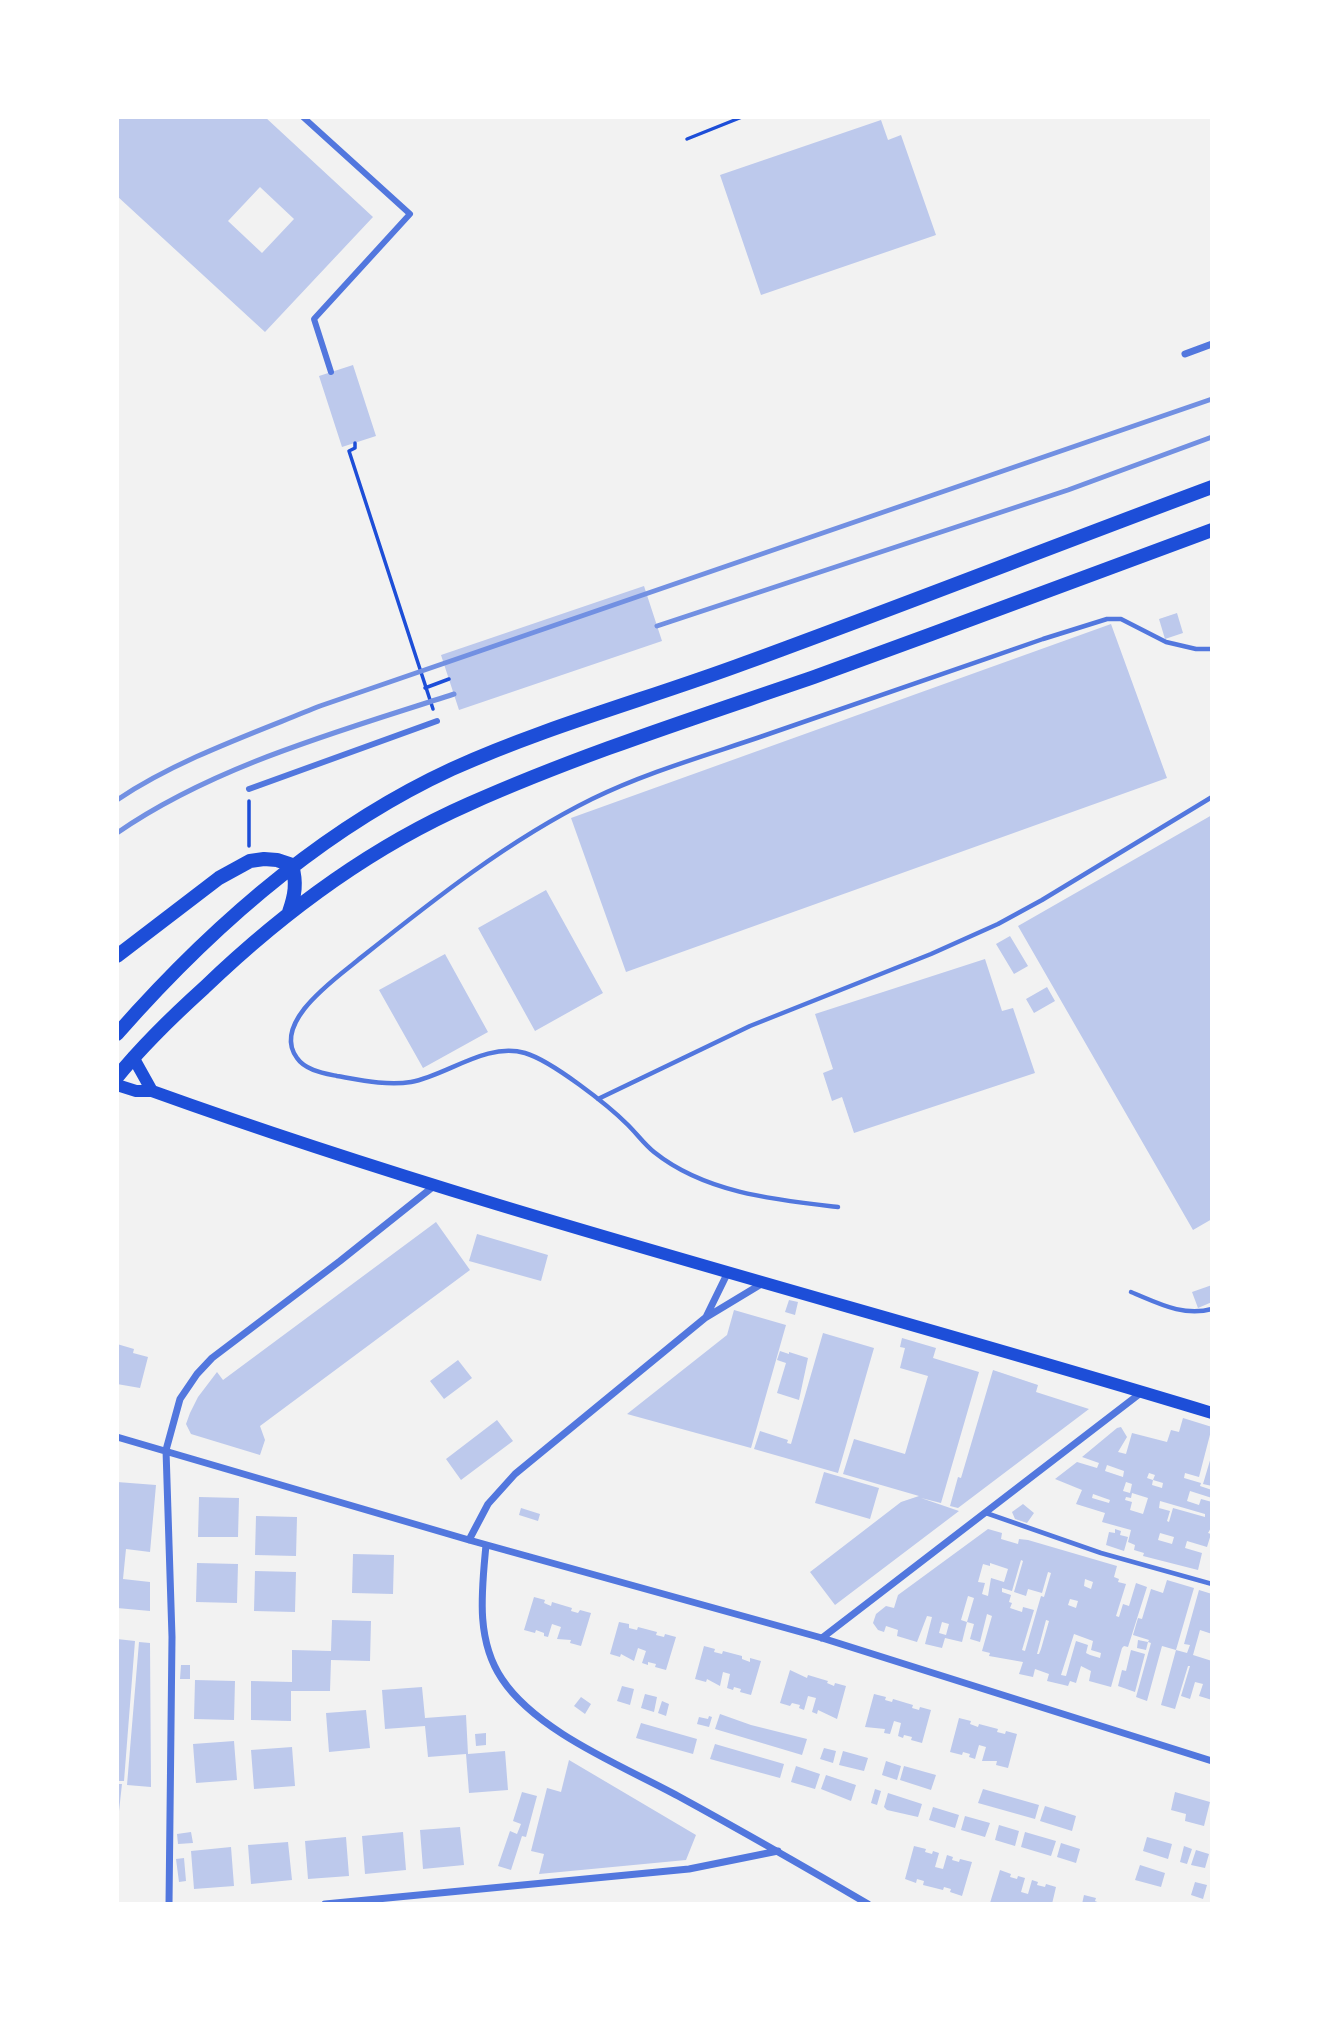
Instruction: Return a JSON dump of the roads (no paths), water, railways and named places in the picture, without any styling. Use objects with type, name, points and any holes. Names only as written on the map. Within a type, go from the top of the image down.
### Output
[{"type":"main road","points":[[117,1034],[218,931],[292,865],[410,790],[488,754],[744,664],[1212,486]]},
{"type":"main road","points":[[117,1077],[220,972],[289,912],[355,865],[414,831],[469,804],[583,758],[830,671],[1212,530]]},
{"type":"main road","points":[[117,956],[219,878],[250,861],[277,860],[292,865]]},
{"type":"main road","points":[[289,912],[296,879],[292,865]]},
{"type":"main road","points":[[134,1057],[152,1091]]},
{"type":"main road","points":[[117,1086],[136,1091],[152,1091],[267,1132],[434,1186],[1212,1413]]},
{"type":"street","points":[[303,117],[410,214],[314,319],[331,372]]},
{"type":"street","points":[[1185,354],[1212,344]]},
{"type":"street","points":[[249,789],[437,721]]},
{"type":"street","points":[[169,1904],[172,1637],[166,1450],[180,1399],[205,1365],[434,1186]]},
{"type":"street","points":[[705,1318],[728,1272]]},
{"type":"street","points":[[469,1540],[488,1504],[516,1474],[705,1318],[764,1283]]},
{"type":"street","points":[[822,1637],[1142,1392]]},
{"type":"street","points":[[117,1437],[486,1545],[822,1637],[1212,1761]]},
{"type":"street","points":[[486,1545],[481,1598],[483,1629],[491,1659],[514,1695],[533,1713],[570,1738],[778,1851],[867,1904]]},
{"type":"street","points":[[325,1904],[690,1869],[778,1851]]},
{"type":"lane","points":[[838,1207],[786,1201],[697,1180],[651,1150],[598,1099],[537,1057],[520,1051],[505,1050],[487,1054],[443,1073],[403,1083],[381,1082],[320,1072],[305,1066],[295,1057],[291,1045],[291,1031],[301,1011],[340,975],[496,855],[547,822],[632,782],[1107,619],[1121,619],[1166,642],[1212,649]]},
{"type":"lane","points":[[598,1099],[750,1026],[931,954],[998,924],[1212,797]]},
{"type":"lane","points":[[1131,1292],[1173,1309],[1191,1312],[1212,1310]]},
{"type":"lane","points":[[986,1513],[1101,1553],[1212,1584]]},
{"type":"railway","points":[[117,800],[164,772],[320,706],[1212,399]]},
{"type":"railway","points":[[657,626],[1068,490],[1212,437]]},
{"type":"railway","points":[[117,833],[155,809],[237,769],[324,736],[454,694]]}]
